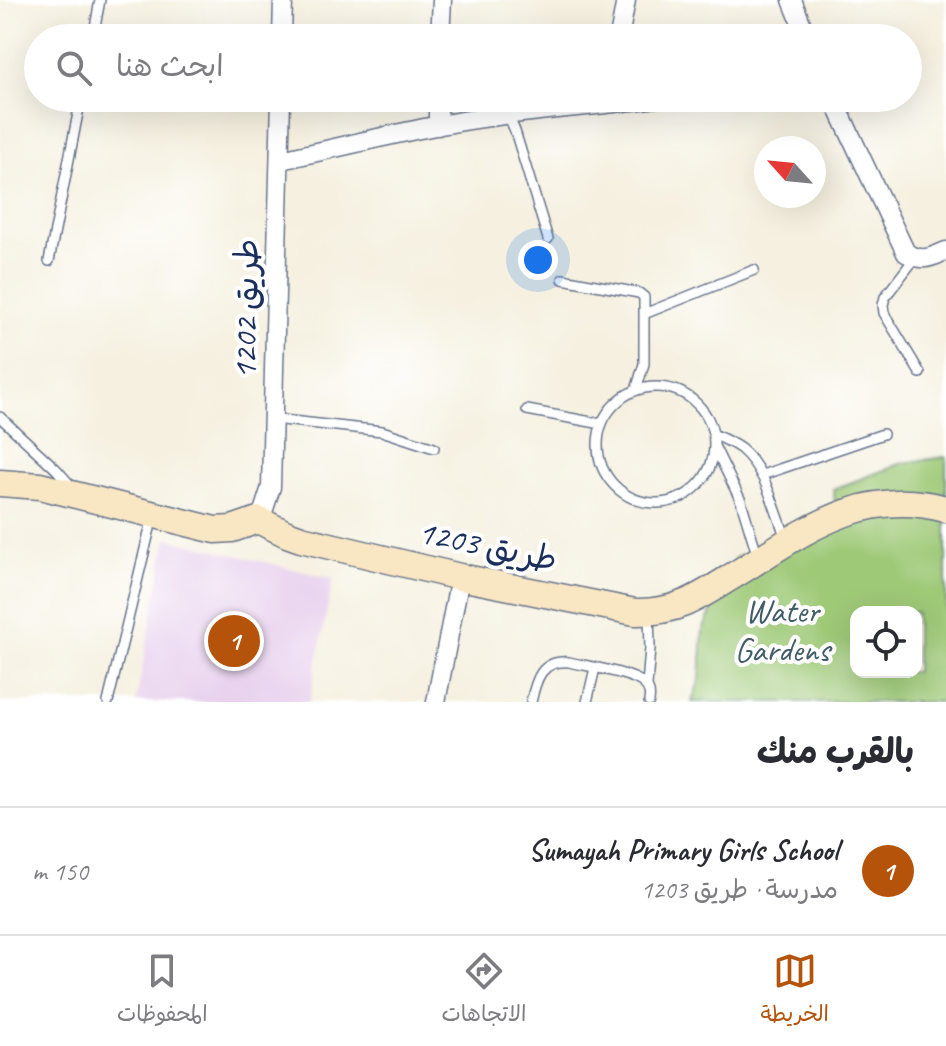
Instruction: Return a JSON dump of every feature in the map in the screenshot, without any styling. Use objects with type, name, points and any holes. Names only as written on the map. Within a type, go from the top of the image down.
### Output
[{"type":"street","points":[[282,24],[283,0]]},
{"type":"street","points":[[441,24],[442,0]]},
{"type":"street","points":[[622,24],[626,0]]},
{"type":"street","points":[[792,0],[801,24]]},
{"type":"street","name":"طريق 1202","points":[[258,520],[271,487],[281,112]]},
{"type":"street","points":[[438,112],[438,126]]},
{"type":"street","points":[[280,160],[438,126],[529,112]]},
{"type":"street","points":[[839,112],[906,253],[927,259],[946,251]]},
{"type":"street","points":[[0,483],[40,486],[153,516],[224,530],[258,520]]},
{"type":"street","name":"طريق 1203","points":[[258,520],[301,539],[460,577],[621,611],[649,612],[679,607],[695,600],[787,541],[826,520],[866,506],[908,502],[946,509]]},
{"type":"street","points":[[436,702],[460,577]]},
{"type":"lane","points":[[96,24],[100,0]]},
{"type":"lane","points":[[49,261],[78,112]]},
{"type":"lane","points":[[508,115],[548,239]]},
{"type":"lane","points":[[915,258],[885,297],[883,305],[884,313],[920,373]]},
{"type":"lane","points":[[644,314],[754,270]]},
{"type":"lane","points":[[563,279],[642,294],[645,300],[644,364],[636,390]]},
{"type":"lane","points":[[664,387],[678,391],[691,398],[709,420],[714,447],[712,461],[706,475],[686,495],[659,503],[645,502],[619,489],[602,466],[599,438],[602,424],[616,403],[636,390],[664,387]]},
{"type":"lane","points":[[527,410],[602,424]]},
{"type":"lane","points":[[0,417],[78,494]]},
{"type":"lane","points":[[273,419],[382,431],[434,448]]},
{"type":"lane","points":[[713,434],[740,448],[752,460],[762,475],[787,541]]},
{"type":"lane","points":[[762,475],[883,434]]},
{"type":"lane","points":[[714,447],[741,501],[759,560]]},
{"type":"lane","points":[[108,702],[153,516]]},
{"type":"lane","points":[[649,612],[649,702]]},
{"type":"lane","points":[[531,702],[538,678],[550,664],[560,662],[635,678],[647,686]]},
{"type":"lane","points":[[587,702],[595,668]]},
{"type":"shaded area","points":[[167,538],[333,579],[309,702],[136,702]]},
{"type":"green space","name":"Water Gardens","points":[[946,457],[946,702],[692,702],[700,679],[703,630],[736,557],[775,547],[835,519],[834,489],[903,463]]},
{"type":"place","name":"Sumayah Primary Girls School","points":[[234,641]]}]
